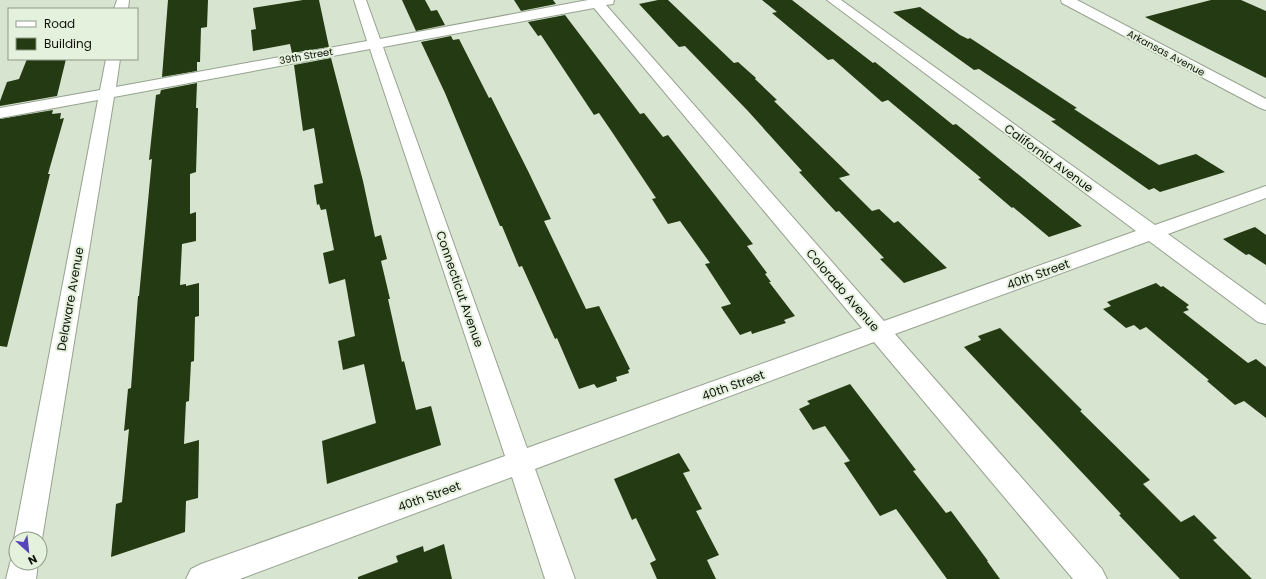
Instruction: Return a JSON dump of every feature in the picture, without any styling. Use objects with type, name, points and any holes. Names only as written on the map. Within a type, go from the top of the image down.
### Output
[{"type":"street","name":"Connecticut Avenue","points":[[360,0],[560,579]]},
{"type":"street","name":"California Avenue","points":[[832,0],[1266,316]]},
{"type":"street","name":"Arkansas Avenue","points":[[1067,0],[1266,105]]},
{"type":"street","name":"39th Street","points":[[0,113],[601,1]]},
{"type":"street","name":"Colorado Avenue","points":[[601,1],[879,331],[1092,579]]},
{"type":"street","name":"Delaware Avenue","points":[[29,531],[113,60]]},
{"type":"street","name":"40th Street","points":[[201,579],[520,464],[879,331],[1266,192]]},
{"type":"building","points":[[168,0],[208,0],[207,27],[201,28],[200,62],[197,62],[197,71],[162,77]]},
{"type":"building","points":[[303,0],[319,0],[329,47],[292,53],[290,44],[253,51],[251,30],[256,29],[253,8]]},
{"type":"building","points":[[402,0],[425,0],[431,11],[437,10],[445,25],[416,31]]},
{"type":"building","points":[[514,0],[553,0],[556,4],[521,11]]},
{"type":"building","points":[[658,0],[668,0],[734,63],[738,62],[756,78],[755,79],[777,100],[774,101],[850,175],[839,178],[872,211],[879,209],[894,223],[898,221],[947,268],[904,283],[880,259],[884,258],[839,211],[836,212],[799,172],[802,171],[747,110],[685,46],[679,47],[639,4]]},
{"type":"building","points":[[762,0],[792,0],[873,63],[875,62],[953,125],[956,124],[1082,226],[1049,237],[1013,207],[1012,208],[978,179],[981,178],[888,100],[882,102],[833,59],[828,60],[772,13],[777,12]]},
{"type":"building","points":[[1211,0],[1241,0],[1266,11],[1266,78],[1145,17]]},
{"type":"building","points":[[920,7],[960,35],[968,39],[970,38],[1077,108],[1074,109],[1159,165],[1196,154],[1225,172],[1160,192],[1154,188],[1149,190],[1051,121],[1056,120],[979,69],[974,70],[893,12]]},
{"type":"building","points":[[565,15],[640,114],[644,113],[663,137],[668,135],[753,244],[747,246],[767,273],[765,274],[771,282],[769,282],[795,316],[784,320],[786,323],[752,334],[751,331],[740,335],[721,307],[731,304],[705,264],[710,263],[680,221],[668,224],[652,199],[656,198],[599,113],[594,115],[541,35],[538,36],[528,22]]},
{"type":"building","points":[[451,36],[453,40],[459,39],[489,98],[491,97],[529,173],[551,219],[544,221],[586,309],[599,306],[630,369],[628,370],[629,373],[616,377],[617,381],[597,388],[594,384],[579,389],[557,338],[555,339],[522,266],[519,267],[502,226],[500,226],[445,93],[421,42]]},
{"type":"building","points":[[331,58],[363,181],[375,237],[381,235],[387,259],[381,261],[402,362],[404,361],[416,410],[431,406],[441,445],[327,484],[322,441],[376,423],[364,364],[343,370],[338,341],[355,336],[345,279],[329,284],[323,253],[334,250],[326,209],[321,210],[319,204],[317,205],[314,185],[323,183],[314,128],[303,131],[294,65]]},
{"type":"building","points":[[27,60],[66,60],[57,96],[0,106],[0,101],[7,82],[19,79]]},
{"type":"building","points":[[197,83],[196,108],[198,108],[196,172],[190,174],[190,214],[196,212],[196,241],[182,244],[180,285],[186,284],[186,286],[199,283],[199,316],[195,317],[194,361],[191,362],[189,401],[186,402],[184,444],[199,440],[198,498],[186,501],[185,532],[111,557],[116,504],[122,502],[129,429],[124,431],[128,389],[131,388],[138,296],[152,159],[149,160],[156,95],[160,94],[161,90]]},
{"type":"building","points":[[53,110],[52,114],[61,113],[60,119],[64,118],[48,174],[50,174],[7,347],[0,346],[0,119]]},
{"type":"building","points":[[1255,227],[1266,235],[1266,265],[1249,254],[1246,255],[1223,239]]},
{"type":"building","points":[[1156,283],[1161,287],[1163,286],[1189,305],[1186,307],[1189,310],[1183,312],[1248,363],[1256,359],[1266,367],[1266,418],[1244,401],[1235,405],[1207,381],[1209,380],[1146,327],[1140,330],[1134,325],[1126,328],[1103,309],[1111,306],[1107,302]]},
{"type":"building","points":[[1000,328],[1082,410],[1080,411],[1150,480],[1143,484],[1181,522],[1194,515],[1217,538],[1213,540],[1252,579],[1180,579],[964,347],[981,340],[978,336]]},
{"type":"building","points":[[850,384],[916,470],[913,471],[946,513],[951,511],[1000,579],[947,579],[896,509],[880,516],[844,463],[850,461],[825,426],[813,430],[799,409],[810,404],[807,401]]},
{"type":"building","points":[[679,453],[690,471],[683,473],[702,509],[696,511],[719,555],[707,560],[716,579],[657,579],[650,563],[656,560],[636,518],[632,520],[614,479]]},
{"type":"building","points":[[444,544],[452,579],[358,579],[358,577],[398,562],[396,556],[423,546],[424,552]]}]
